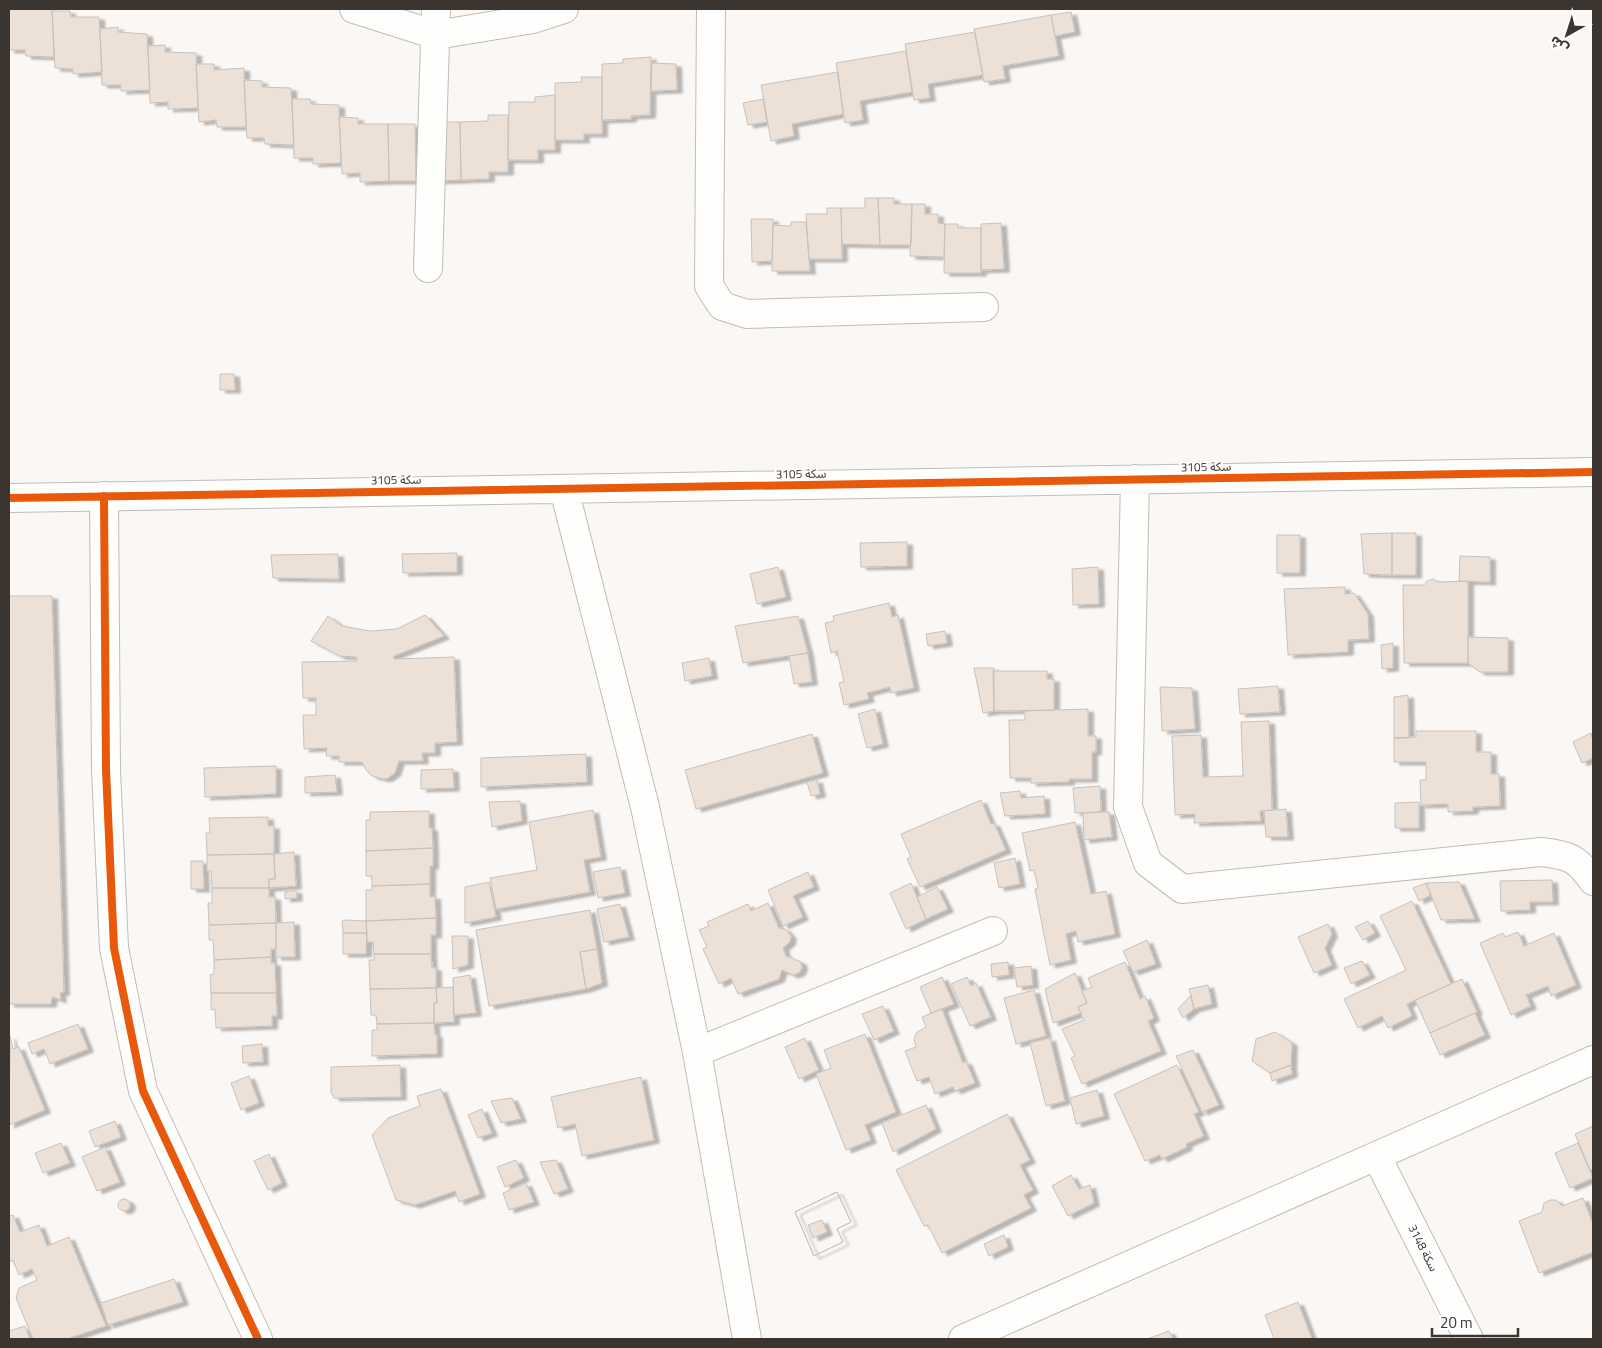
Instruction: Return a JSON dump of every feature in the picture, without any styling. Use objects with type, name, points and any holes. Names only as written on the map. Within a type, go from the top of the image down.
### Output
[{"type":"street","points":[[354,9],[436,22],[533,19],[564,9]]},
{"type":"street","points":[[711,9],[710,286],[722,306],[747,314],[984,307]]},
{"type":"street","points":[[428,268],[436,22]]},
{"type":"street","name":"سكة 3105","points":[[9,498],[1593,472]]},
{"type":"street","points":[[1135,479],[1128,807],[1148,863],[1182,889],[1541,852],[1564,854],[1583,866],[1593,881]]},
{"type":"street","points":[[564,489],[645,807],[698,1052],[747,1339]]},
{"type":"street","points":[[104,496],[106,770],[114,948],[143,1091],[258,1339]]},
{"type":"street","points":[[698,1052],[993,931]]},
{"type":"street","points":[[963,1339],[1593,1060]]},
{"type":"street","name":"سكة 3148","points":[[1377,1157],[1469,1339]]},
{"type":"building","points":[[9,9],[52,9],[54,57],[26,56],[25,50],[9,50]]},
{"type":"building","points":[[52,11],[70,11],[71,17],[99,17],[102,72],[73,74],[73,69],[55,68]]},
{"type":"building","points":[[1071,12],[1075,32],[1055,36],[1051,15]]},
{"type":"building","points":[[1051,15],[1059,56],[1003,66],[1005,79],[984,82],[974,29]]},
{"type":"building","points":[[118,27],[118,32],[147,34],[150,90],[121,91],[121,85],[102,85],[100,29]]},
{"type":"building","points":[[975,32],[983,75],[928,84],[930,98],[914,100],[905,44]]},
{"type":"building","points":[[165,45],[165,52],[196,53],[198,108],[168,109],[168,102],[150,103],[148,46]]},
{"type":"building","points":[[906,51],[912,92],[860,101],[863,120],[845,123],[836,63]]},
{"type":"building","points":[[651,57],[650,115],[631,116],[631,119],[602,120],[602,64],[623,63],[623,59]]},
{"type":"building","points":[[652,63],[676,64],[677,90],[651,91]]},
{"type":"building","points":[[196,64],[214,64],[214,70],[244,68],[246,127],[217,127],[216,120],[199,122]]},
{"type":"building","points":[[838,72],[843,114],[792,124],[794,136],[771,141],[761,85]]},
{"type":"building","points":[[581,77],[602,77],[602,134],[584,134],[584,140],[555,140],[555,83],[582,82]]},
{"type":"building","points":[[244,80],[262,81],[262,87],[291,88],[294,145],[265,144],[264,138],[247,138]]},
{"type":"building","points":[[555,95],[555,150],[538,150],[538,160],[508,160],[509,102],[535,102],[535,97]]},
{"type":"building","points":[[292,99],[310,99],[311,104],[339,105],[341,163],[313,164],[313,158],[294,158]]},
{"type":"building","points":[[763,99],[767,122],[748,125],[743,103]]},
{"type":"building","points":[[488,115],[508,115],[508,172],[489,172],[489,179],[461,180],[460,122],[488,121]]},
{"type":"building","points":[[339,117],[358,118],[358,124],[388,124],[389,181],[360,182],[360,173],[342,174]]},
{"type":"building","points":[[435,122],[460,122],[461,180],[436,181]]},
{"type":"building","points":[[388,124],[415,124],[416,181],[389,181]]},
{"type":"building","points":[[865,198],[878,198],[880,245],[842,244],[841,208],[865,208]]},
{"type":"building","points":[[878,198],[894,198],[894,204],[912,204],[911,245],[880,245]]},
{"type":"building","points":[[912,204],[925,204],[925,214],[938,214],[938,223],[945,224],[944,257],[910,256]]},
{"type":"building","points":[[827,208],[841,208],[842,259],[809,259],[806,214],[827,214]]},
{"type":"building","points":[[751,219],[773,219],[772,261],[752,262]]},
{"type":"building","points":[[791,222],[806,222],[810,271],[772,271],[773,225],[791,226]]},
{"type":"building","points":[[1001,223],[1004,269],[981,270],[981,224]]},
{"type":"building","points":[[945,224],[958,224],[958,228],[981,228],[981,273],[944,273]]},
{"type":"building","points":[[220,374],[234,374],[235,390],[220,390]]},
{"type":"building","points":[[1392,533],[1416,533],[1416,575],[1392,575]]},
{"type":"building","points":[[1392,533],[1392,575],[1364,574],[1361,534]]},
{"type":"building","points":[[1277,535],[1300,535],[1300,573],[1277,573]]},
{"type":"building","points":[[907,542],[907,566],[861,567],[860,543]]},
{"type":"building","points":[[457,553],[457,572],[403,573],[402,554]]},
{"type":"building","points":[[338,554],[339,579],[273,578],[271,555]]},
{"type":"building","points":[[1460,556],[1490,557],[1490,582],[1459,581]]},
{"type":"building","points":[[778,567],[786,597],[757,604],[750,574]]},
{"type":"building","points":[[1098,567],[1099,604],[1073,605],[1072,569]]},
{"type":"building","points":[[1433,579],[1439,582],[1468,581],[1468,663],[1404,663],[1403,585],[1424,585],[1427,581]]},
{"type":"building","points":[[1345,587],[1345,594],[1354,593],[1368,614],[1369,639],[1348,640],[1348,652],[1288,655],[1284,589]]},
{"type":"building","points":[[9,596],[52,596],[64,992],[60,993],[61,1000],[52,997],[51,1004],[9,1004]]},
{"type":"building","points":[[889,603],[892,617],[898,615],[914,688],[891,693],[890,687],[867,693],[869,699],[844,705],[839,683],[844,682],[837,651],[831,653],[825,623],[834,621],[833,616]]},
{"type":"building","points":[[425,615],[444,636],[394,656],[394,659],[454,657],[457,742],[435,743],[435,753],[422,753],[423,761],[399,761],[395,773],[384,779],[372,776],[362,762],[339,762],[339,756],[326,756],[327,748],[304,749],[303,715],[316,715],[316,698],[303,698],[302,662],[357,661],[356,657],[340,656],[311,641],[328,616],[342,626],[370,631],[397,629]]},
{"type":"building","points":[[798,616],[808,653],[743,663],[735,626]]},
{"type":"building","points":[[945,631],[947,643],[928,646],[926,634]]},
{"type":"building","points":[[1468,637],[1508,638],[1508,672],[1480,672],[1468,663]]},
{"type":"building","points":[[1393,643],[1393,668],[1382,669],[1381,645]]},
{"type":"building","points":[[808,653],[812,682],[794,684],[789,656]]},
{"type":"building","points":[[709,658],[712,676],[685,681],[682,663]]},
{"type":"building","points":[[974,668],[994,668],[994,711],[983,713]]},
{"type":"building","points":[[993,671],[1047,671],[1047,679],[1054,679],[1054,710],[994,711]]},
{"type":"building","points":[[1278,686],[1280,712],[1240,714],[1238,689]]},
{"type":"building","points":[[1160,687],[1192,688],[1195,729],[1162,731]]},
{"type":"building","points":[[1408,695],[1409,738],[1394,738],[1394,697]]},
{"type":"building","points":[[875,709],[883,744],[867,748],[858,714]]},
{"type":"building","points":[[1088,709],[1088,736],[1096,736],[1096,752],[1092,752],[1092,779],[1069,779],[1069,782],[1031,783],[1031,778],[1010,778],[1009,720],[1025,720],[1025,711]]},
{"type":"building","points":[[1269,721],[1272,810],[1260,811],[1261,821],[1194,823],[1195,814],[1175,815],[1172,736],[1201,735],[1203,777],[1243,776],[1241,722]]},
{"type":"building","points":[[1416,731],[1476,731],[1476,752],[1491,752],[1491,774],[1499,774],[1500,806],[1473,807],[1473,811],[1448,812],[1448,804],[1421,805],[1420,780],[1426,780],[1426,762],[1394,762],[1394,738],[1416,737]]},
{"type":"building","points":[[1591,733],[1593,739],[1593,758],[1582,763],[1573,742]]},
{"type":"building","points":[[812,734],[823,773],[696,809],[685,770]]},
{"type":"building","points":[[586,754],[587,782],[481,787],[481,758]]},
{"type":"building","points":[[276,766],[276,794],[205,797],[204,768]]},
{"type":"building","points":[[453,769],[454,788],[421,789],[421,770]]},
{"type":"building","points":[[335,775],[337,792],[305,793],[305,777]]},
{"type":"building","points":[[817,780],[820,794],[811,796],[807,782]]},
{"type":"building","points":[[1100,786],[1101,812],[1075,813],[1073,788]]},
{"type":"building","points":[[1020,791],[1021,798],[1044,796],[1045,814],[1005,816],[1000,793]]},
{"type":"building","points":[[981,800],[991,824],[994,823],[1006,850],[920,887],[907,859],[911,857],[901,834]]},
{"type":"building","points":[[520,801],[522,821],[492,827],[489,802]]},
{"type":"building","points":[[1419,802],[1419,828],[1395,828],[1395,803]]},
{"type":"building","points":[[1286,809],[1288,837],[1266,837],[1264,811]]},
{"type":"building","points":[[593,810],[601,857],[584,860],[590,892],[496,909],[490,878],[537,870],[529,822]]},
{"type":"building","points":[[429,811],[429,828],[432,828],[433,848],[366,851],[366,820],[370,820],[370,812]]},
{"type":"building","points":[[1109,812],[1112,837],[1084,840],[1083,813]]},
{"type":"building","points":[[268,817],[268,826],[274,826],[274,854],[207,855],[206,833],[210,833],[209,818]]},
{"type":"building","points":[[1075,822],[1091,894],[1106,891],[1115,934],[1078,942],[1076,931],[1066,934],[1071,960],[1050,965],[1035,889],[1038,888],[1034,870],[1030,871],[1022,833]]},
{"type":"building","points":[[433,848],[430,884],[372,886],[372,876],[366,876],[366,851]]},
{"type":"building","points":[[294,852],[296,886],[269,888],[269,879],[275,879],[274,854]]},
{"type":"building","points":[[274,854],[275,879],[269,879],[269,888],[212,888],[211,871],[207,871],[207,855]]},
{"type":"building","points":[[1015,858],[1020,884],[999,888],[994,863]]},
{"type":"building","points":[[191,861],[203,861],[204,889],[191,889]]},
{"type":"building","points":[[620,867],[625,893],[598,898],[593,872]]},
{"type":"building","points":[[808,872],[814,887],[793,896],[803,917],[783,926],[768,890]]},
{"type":"building","points":[[1552,880],[1553,902],[1530,902],[1530,910],[1501,911],[1500,881]]},
{"type":"building","points":[[489,882],[496,917],[465,923],[465,887]]},
{"type":"building","points":[[1459,882],[1475,919],[1441,920],[1426,883]]},
{"type":"building","points":[[911,883],[926,919],[906,929],[890,893]]},
{"type":"building","points":[[1426,883],[1431,895],[1419,901],[1413,888]]},
{"type":"building","points":[[430,884],[430,897],[435,896],[436,918],[366,921],[366,890],[372,890],[372,886]]},
{"type":"building","points":[[937,887],[948,909],[926,919],[917,897]]},
{"type":"building","points":[[212,888],[269,888],[269,897],[275,897],[276,923],[209,925],[208,903],[212,903]]},
{"type":"building","points":[[296,890],[297,898],[285,899],[285,892]]},
{"type":"building","points":[[1412,901],[1451,984],[1407,1004],[1412,1016],[1388,1028],[1382,1016],[1358,1028],[1344,999],[1406,970],[1380,916]]},
{"type":"building","points":[[768,903],[779,928],[785,929],[791,936],[790,942],[783,948],[786,956],[801,962],[802,968],[799,973],[793,975],[782,970],[779,979],[738,994],[731,978],[719,984],[703,949],[707,947],[699,930],[709,926],[707,922],[748,904],[751,911]]},
{"type":"building","points":[[620,904],[629,937],[604,942],[597,909]]},
{"type":"building","points":[[590,910],[597,949],[580,952],[586,989],[489,1006],[476,930]]},
{"type":"building","points":[[436,918],[436,935],[431,935],[431,954],[374,954],[373,942],[367,942],[366,921]]},
{"type":"building","points":[[342,921],[366,921],[367,933],[343,933]]},
{"type":"building","points":[[1368,921],[1375,933],[1363,940],[1355,927]]},
{"type":"building","points":[[294,922],[295,957],[276,957],[276,923]]},
{"type":"building","points":[[276,923],[276,949],[271,949],[271,957],[214,960],[213,940],[209,940],[209,925]]},
{"type":"building","points":[[1328,924],[1332,934],[1325,948],[1332,965],[1314,973],[1298,937]]},
{"type":"building","points":[[1518,932],[1524,946],[1554,933],[1576,985],[1551,996],[1548,986],[1526,995],[1531,1006],[1511,1015],[1480,943],[1503,933],[1505,937]]},
{"type":"building","points":[[343,933],[367,933],[366,954],[343,954]]},
{"type":"building","points":[[452,936],[468,936],[468,965],[453,969]]},
{"type":"building","points":[[1147,940],[1156,964],[1133,972],[1123,951]]},
{"type":"building","points":[[597,949],[602,983],[586,989],[580,952]]},
{"type":"building","points":[[374,954],[431,954],[432,968],[436,968],[436,988],[370,989],[369,960],[374,960]]},
{"type":"building","points":[[271,957],[271,963],[275,963],[276,993],[211,993],[210,975],[214,974],[214,960]]},
{"type":"building","points":[[1362,961],[1370,975],[1351,984],[1344,968]]},
{"type":"building","points":[[1008,962],[1009,975],[992,977],[991,964]]},
{"type":"building","points":[[1125,962],[1140,999],[1145,996],[1154,1018],[1148,1021],[1161,1051],[1082,1084],[1071,1058],[1075,1056],[1062,1029],[1084,1020],[1078,1007],[1087,1003],[1082,991],[1092,987],[1088,978]]},
{"type":"building","points":[[1031,966],[1033,985],[1017,987],[1014,968]]},
{"type":"building","points":[[1075,973],[1087,1003],[1078,1007],[1081,1013],[1053,1023],[1045,989]]},
{"type":"building","points":[[470,975],[476,1013],[454,1015],[453,978]]},
{"type":"building","points":[[942,977],[954,1004],[931,1013],[920,987]]},
{"type":"building","points":[[967,977],[971,986],[976,983],[991,1017],[970,1026],[951,984]]},
{"type":"building","points":[[1462,979],[1477,1012],[1430,1033],[1415,1000]]},
{"type":"building","points":[[1208,985],[1212,1004],[1194,1009],[1189,989]]},
{"type":"building","points":[[453,987],[454,1022],[434,1023],[434,1003],[437,1003],[436,988]]},
{"type":"building","points":[[436,988],[437,1003],[434,1003],[434,1023],[377,1024],[376,1015],[371,1015],[370,989]]},
{"type":"building","points":[[1034,990],[1046,1036],[1016,1044],[1004,998]]},
{"type":"building","points":[[211,993],[276,993],[277,1016],[272,1016],[272,1026],[216,1028],[215,1009],[211,1010]]},
{"type":"building","points":[[1191,995],[1194,1009],[1183,1018],[1178,1009]]},
{"type":"building","points":[[883,1006],[894,1031],[874,1040],[862,1014]]},
{"type":"building","points":[[942,1009],[963,1063],[966,1061],[975,1083],[955,1091],[953,1087],[935,1094],[929,1077],[917,1081],[905,1051],[916,1047],[914,1039],[917,1032],[926,1027],[922,1017]]},
{"type":"building","points":[[1475,1013],[1485,1035],[1440,1055],[1430,1033]]},
{"type":"building","points":[[434,1023],[435,1035],[437,1035],[437,1054],[372,1056],[372,1030],[377,1030],[377,1024]]},
{"type":"building","points":[[78,1024],[88,1049],[50,1064],[44,1049],[32,1054],[28,1043]]},
{"type":"building","points":[[1275,1032],[1292,1043],[1291,1065],[1270,1073],[1252,1061],[1256,1039]]},
{"type":"building","points":[[865,1034],[896,1112],[865,1125],[871,1140],[846,1150],[816,1074],[831,1068],[824,1050]]},
{"type":"building","points":[[10,1036],[13,1049],[19,1047],[45,1110],[9,1125]]},
{"type":"building","points":[[805,1038],[819,1070],[799,1079],[785,1047]]},
{"type":"building","points":[[1050,1038],[1065,1101],[1046,1106],[1030,1043]]},
{"type":"building","points":[[262,1044],[263,1062],[243,1063],[242,1046]]},
{"type":"building","points":[[1193,1050],[1219,1105],[1202,1112],[1176,1056]]},
{"type":"building","points":[[400,1065],[401,1097],[334,1098],[331,1092],[331,1067]]},
{"type":"building","points":[[1177,1065],[1199,1112],[1194,1114],[1204,1136],[1186,1144],[1187,1147],[1162,1159],[1160,1155],[1145,1161],[1114,1094]]},
{"type":"building","points":[[1291,1065],[1292,1074],[1272,1081],[1270,1073]]},
{"type":"building","points":[[249,1076],[259,1103],[241,1110],[231,1083]]},
{"type":"building","points":[[641,1077],[654,1140],[582,1156],[575,1124],[558,1128],[551,1097]]},
{"type":"building","points":[[441,1089],[480,1194],[459,1202],[455,1191],[415,1205],[396,1200],[372,1135],[388,1118],[420,1106],[417,1096]]},
{"type":"building","points":[[1097,1090],[1104,1116],[1076,1124],[1070,1098]]},
{"type":"building","points":[[512,1098],[521,1119],[501,1123],[491,1101]]},
{"type":"building","points":[[926,1105],[936,1129],[893,1152],[882,1123]]},
{"type":"building","points":[[482,1109],[492,1133],[478,1138],[468,1115]]},
{"type":"building","points":[[1007,1114],[1030,1160],[1020,1165],[1033,1190],[1024,1195],[1031,1208],[942,1253],[928,1225],[924,1226],[896,1170]]},
{"type":"building","points":[[115,1121],[121,1137],[95,1147],[89,1131]]},
{"type":"building","points":[[1593,1126],[1593,1169],[1590,1170],[1575,1134]]},
{"type":"building","points":[[61,1143],[70,1163],[43,1173],[35,1153]]},
{"type":"building","points":[[1578,1143],[1593,1178],[1570,1188],[1555,1153]]},
{"type":"building","points":[[105,1147],[120,1182],[97,1191],[82,1157]]},
{"type":"building","points":[[269,1154],[282,1183],[268,1190],[254,1161]]},
{"type":"building","points":[[516,1160],[524,1178],[505,1187],[497,1167]]},
{"type":"building","points":[[556,1160],[568,1189],[554,1194],[540,1162]]},
{"type":"building","points":[[1071,1175],[1079,1189],[1090,1185],[1094,1203],[1068,1216],[1052,1186]]},
{"type":"building","points":[[526,1183],[534,1202],[509,1210],[503,1193]]},
{"type":"building","points":[[837,1192],[851,1222],[837,1229],[843,1242],[814,1256],[795,1212]],"holes":[[[822,1220],[827,1232],[813,1238],[808,1225]]]},
{"type":"building","points":[[837,1192],[851,1222],[837,1229],[843,1242],[814,1256],[795,1212]]},
{"type":"building","points":[[1583,1198],[1593,1224],[1593,1252],[1539,1273],[1519,1221],[1542,1212],[1544,1203],[1550,1200],[1556,1200],[1562,1206]]},
{"type":"building","points":[[122,1199],[126,1199],[130,1205],[126,1211],[122,1211],[118,1207],[118,1203]]},
{"type":"building","points":[[13,1215],[20,1232],[39,1225],[47,1246],[69,1237],[106,1326],[67,1339],[33,1339],[16,1298],[19,1288],[37,1280],[32,1269],[19,1275],[13,1260],[9,1262],[9,1216]]},
{"type":"building","points":[[1004,1235],[1008,1247],[989,1256],[984,1244]]},
{"type":"building","points":[[174,1279],[183,1302],[108,1325],[101,1303]]},
{"type":"building","points":[[1298,1302],[1312,1339],[1274,1339],[1265,1315]]},
{"type":"building","points":[[25,1326],[30,1339],[9,1339],[9,1331]]},
{"type":"building","points":[[1169,1331],[1173,1339],[1147,1339]]},
{"type":"cycle path","points":[[9,498],[1593,472]]},
{"type":"cycle path","points":[[104,496],[106,770],[114,948],[143,1091],[258,1339]]}]
